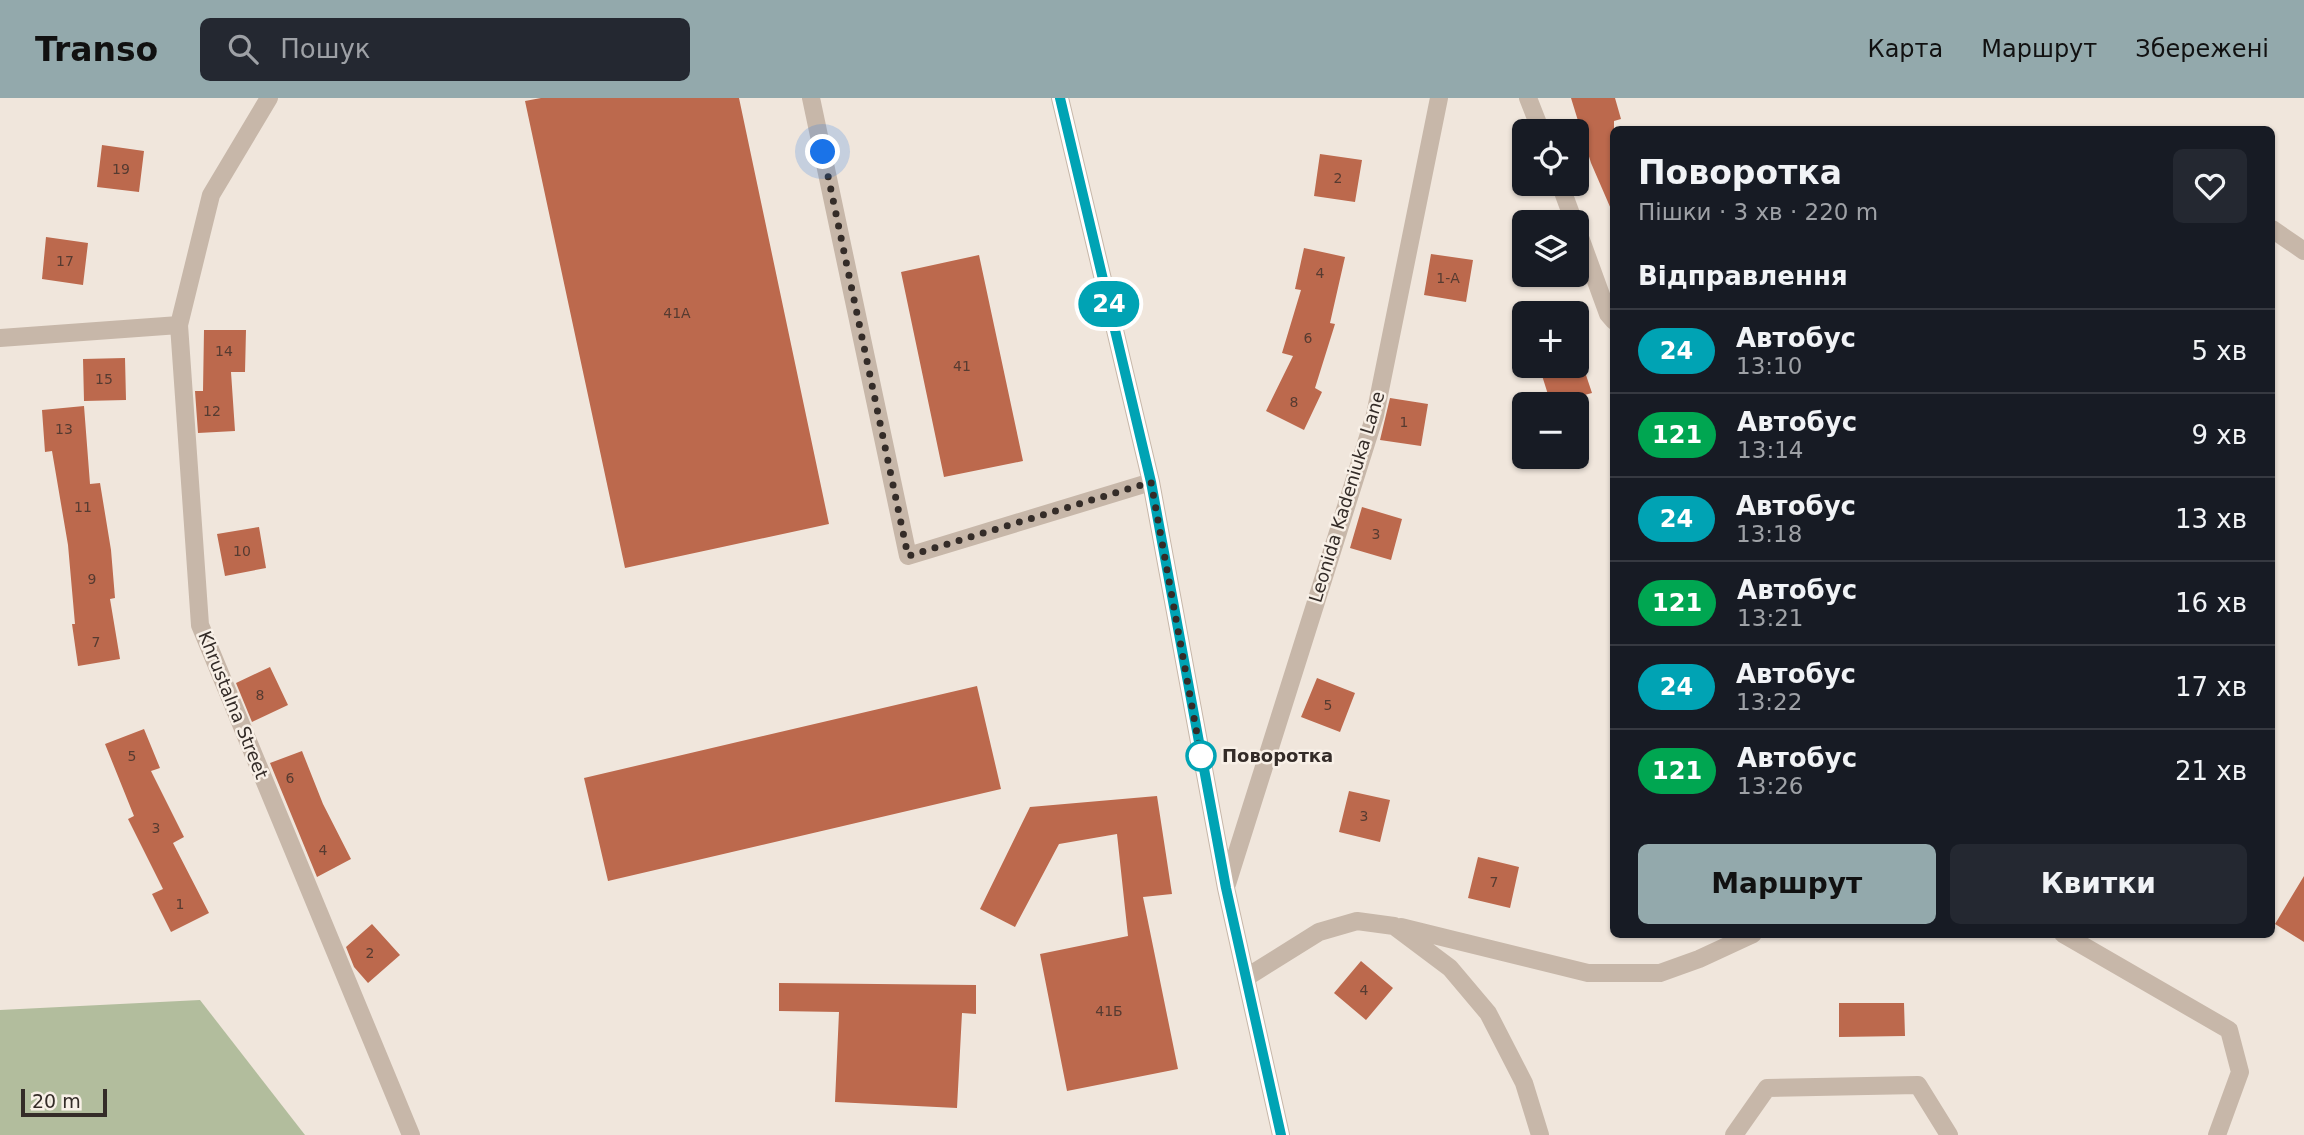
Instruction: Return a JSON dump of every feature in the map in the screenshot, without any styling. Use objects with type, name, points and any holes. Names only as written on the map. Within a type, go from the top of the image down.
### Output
[{"type":"street","name":"Khrustalna Street","points":[[269,98],[211,195],[179,325],[200,625],[411,1135]]},
{"type":"street","points":[[811,98],[908,556],[1151,482]]},
{"type":"street","points":[[1060,98],[1151,482],[1226,888],[1281,1135]]},
{"type":"street","name":"Leonida Kadeniuka Lane","points":[[1226,888],[1375,415],[1439,98]]},
{"type":"street","points":[[1528,98],[1536,119]]},
{"type":"street","points":[[2275,231],[2304,251]]},
{"type":"street","points":[[1589,262],[1610,316]]},
{"type":"street","points":[[0,338],[179,325]]},
{"type":"street","points":[[1247,977],[1319,932],[1357,921],[1394,926],[1588,973],[1660,973],[1744,938]]},
{"type":"street","points":[[1394,926],[1450,968],[1488,1013],[1524,1083],[1540,1135]]},
{"type":"street","points":[[2070,938],[2229,1030],[2240,1072],[2217,1135]]},
{"type":"street","points":[[1734,1135],[1767,1088],[1919,1085],[1949,1135]]},
{"type":"green space","points":[[200,1000],[305,1135],[0,1135],[0,1010]]},
{"type":"building","points":[[541,98],[739,98],[829,524],[625,568],[525,101]]},
{"type":"building","points":[[1571,98],[1615,98],[1621,119],[1614,121],[1614,126],[1610,126],[1610,207],[1589,156],[1589,119],[1577,119]]},
{"type":"building","points":[[102,145],[144,151],[139,192],[97,187]]},
{"type":"building","points":[[1320,154],[1362,160],[1355,202],[1314,196]]},
{"type":"building","points":[[46,237],[88,243],[83,285],[42,279]]},
{"type":"building","points":[[1304,248],[1345,257],[1330,323],[1335,324],[1315,388],[1322,392],[1304,430],[1266,411],[1293,356],[1282,353],[1301,290],[1295,289]]},
{"type":"building","points":[[1431,254],[1473,260],[1466,302],[1424,295]]},
{"type":"building","points":[[979,255],[1023,461],[944,477],[901,272]]},
{"type":"building","points":[[204,330],[246,330],[245,372],[231,372],[235,431],[198,433],[195,391],[203,391]]},
{"type":"building","points":[[125,358],[126,400],[84,401],[83,359]]},
{"type":"building","points":[[1543,378],[1587,378],[1592,393],[1589,392],[1547,392]]},
{"type":"building","points":[[1390,398],[1428,404],[1421,446],[1380,440]]},
{"type":"building","points":[[84,406],[90,484],[100,483],[111,550],[115,598],[110,599],[120,659],[78,666],[72,624],[75,624],[68,545],[52,451],[45,452],[42,410]]},
{"type":"building","points":[[1362,507],[1402,519],[1391,560],[1350,548]]},
{"type":"building","points":[[259,527],[266,568],[225,576],[217,534]]},
{"type":"building","points":[[270,667],[288,705],[252,722],[236,683]]},
{"type":"building","points":[[1317,678],[1355,693],[1340,732],[1301,717]]},
{"type":"building","points":[[977,686],[1001,789],[608,881],[584,778]]},
{"type":"building","points":[[144,729],[160,768],[151,771],[184,837],[173,843],[209,913],[171,932],[152,894],[163,889],[128,819],[134,816],[105,744]]},
{"type":"building","points":[[302,751],[323,804],[351,859],[317,877],[270,763]]},
{"type":"building","points":[[1349,791],[1390,800],[1380,842],[1339,832]]},
{"type":"building","points":[[1157,796],[1172,894],[1143,897],[1178,1069],[1067,1091],[1040,954],[1128,936],[1117,834],[1059,844],[1015,927],[980,909],[1030,807]]},
{"type":"building","points":[[1478,857],[1519,867],[1510,908],[1468,898]]},
{"type":"building","points":[[2304,876],[2304,942],[2275,924]]},
{"type":"building","points":[[372,924],[400,955],[368,983],[354,967],[346,947]]},
{"type":"building","points":[[1361,961],[1393,988],[1366,1020],[1334,993]]},
{"type":"building","points":[[779,983],[976,985],[976,1014],[962,1013],[957,1108],[835,1102],[839,1012],[779,1011]]},
{"type":"building","points":[[1839,1003],[1904,1003],[1905,1036],[1839,1037]]},
{"type":"bus line","name":"24","points":[[1060,98],[1151,482],[1226,888],[1281,1135]]},
{"type":"place","name":"Поворотка","points":[[1201,756]]},
{"type":"route","points":[[823,152],[908,556],[1151,482],[1201,756]]}]
